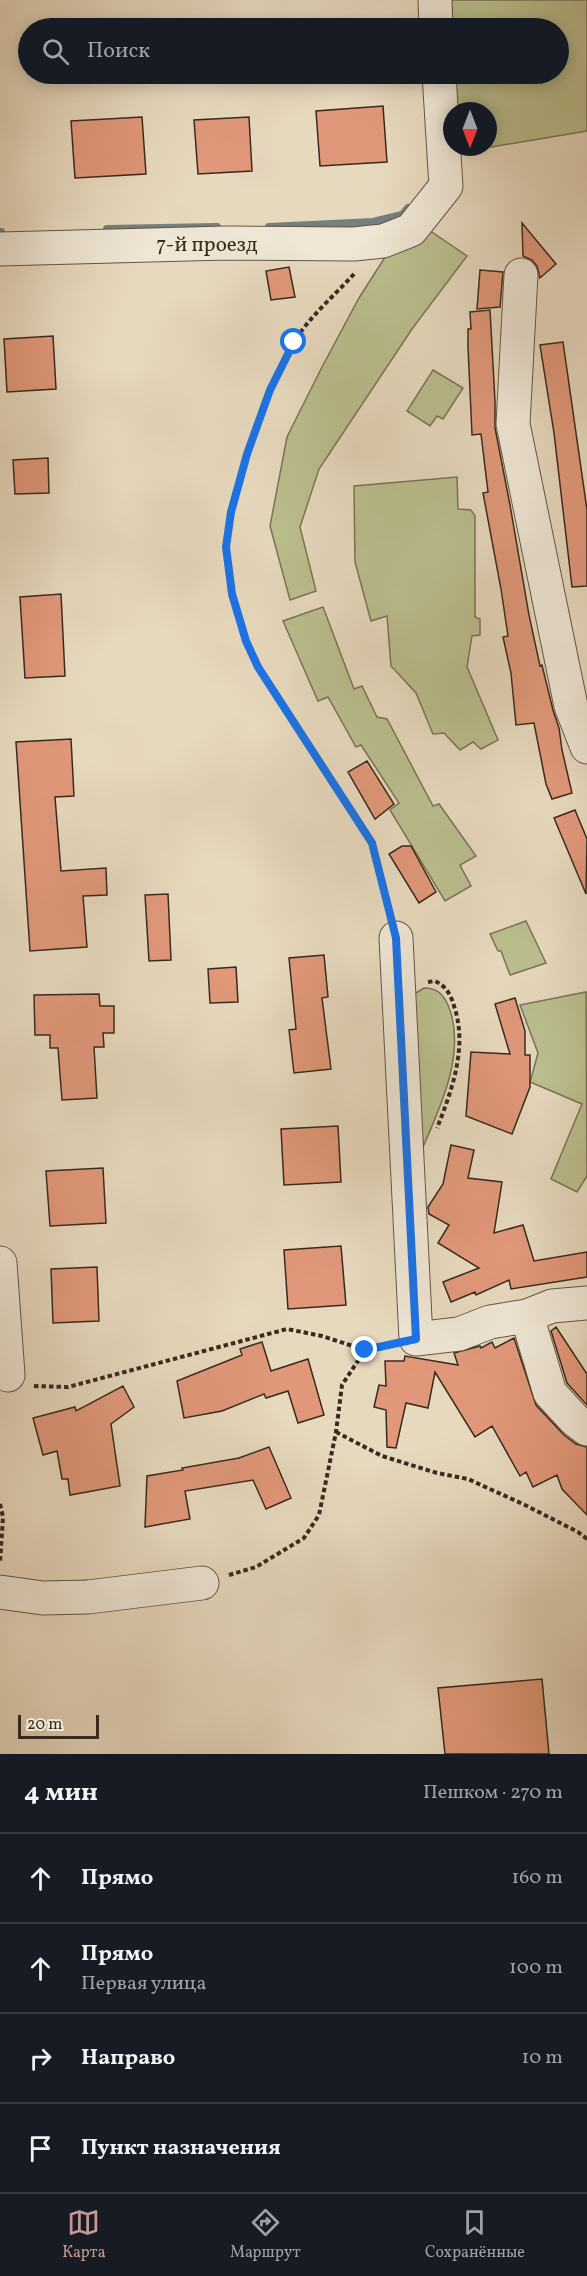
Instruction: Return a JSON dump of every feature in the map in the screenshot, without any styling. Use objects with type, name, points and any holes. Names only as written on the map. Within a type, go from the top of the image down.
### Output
[{"type":"street","points":[[435,0],[436,18]]},
{"type":"street","points":[[397,236],[447,186],[440,84]]},
{"type":"street","name":"7-й проезд","points":[[0,249],[226,243],[354,244],[397,236]]},
{"type":"street","points":[[521,275],[513,424],[571,706],[587,747]]},
{"type":"street","points":[[396,938],[416,1339],[459,1334],[490,1322],[527,1316],[552,1306],[587,1302]]},
{"type":"street","points":[[0,1263],[8,1375]]},
{"type":"street","points":[[527,1316],[550,1393],[587,1429]]},
{"type":"street","points":[[0,1593],[43,1598],[88,1597],[202,1583]]},
{"type":"path","points":[[396,938],[372,843],[291,721],[258,667],[250,649],[232,594],[226,547],[231,512],[247,454],[270,390],[294,342],[310,319],[397,236]]},
{"type":"path","points":[[399,1005],[412,989],[420,984],[435,981],[447,989],[455,1006],[459,1026],[458,1060],[446,1106],[436,1131]]},
{"type":"path","points":[[8,1375],[37,1387],[68,1387],[286,1329],[322,1336],[365,1350],[416,1339]]},
{"type":"path","points":[[202,1583],[256,1567],[304,1538],[319,1515],[336,1432],[342,1385],[365,1350]]},
{"type":"path","points":[[336,1432],[382,1456],[437,1473],[468,1479],[546,1516],[587,1539]]},
{"type":"path","points":[[0,1504],[3,1517],[0,1569]]},
{"type":"green space","points":[[451,0],[587,0],[587,131],[497,146],[497,102],[457,102],[456,84],[569,84],[569,18],[452,18]]},
{"type":"green space","points":[[426,228],[467,256],[412,329],[319,469],[300,527],[316,591],[290,600],[270,526],[287,437],[359,298],[387,254]]},
{"type":"green space","points":[[433,370],[463,388],[443,419],[437,416],[430,426],[407,411]]},
{"type":"green space","points":[[457,477],[458,509],[471,510],[475,516],[475,617],[480,619],[480,635],[472,636],[467,667],[498,740],[481,749],[473,742],[460,750],[444,733],[433,734],[416,693],[391,666],[387,616],[371,621],[355,562],[354,486]]},
{"type":"green space","points":[[323,607],[354,689],[362,686],[377,717],[387,719],[433,806],[439,804],[476,856],[460,865],[471,886],[445,901],[390,810],[399,803],[361,745],[356,747],[328,697],[318,701],[283,621]]},
{"type":"green space","points":[[526,921],[546,963],[510,975],[501,951],[498,951],[490,934]]},
{"type":"green space","points":[[424,988],[436,990],[446,1001],[453,1022],[455,1040],[444,1096],[423,1147],[411,996]]},
{"type":"green space","points":[[586,992],[587,1176],[577,1192],[551,1179],[582,1104],[530,1082],[538,1053],[520,1005]]},
{"type":"building","points":[[383,106],[387,162],[320,166],[316,111]]},
{"type":"building","points":[[142,117],[146,174],[75,178],[71,121]]},
{"type":"building","points":[[249,117],[252,171],[198,174],[194,120]]},
{"type":"building","points":[[522,223],[556,264],[540,278],[537,266],[532,260],[523,256]]},
{"type":"building","points":[[289,267],[295,297],[271,300],[266,271]]},
{"type":"building","points":[[480,270],[503,272],[500,307],[477,309]]},
{"type":"building","points":[[490,310],[495,428],[529,615],[540,666],[542,665],[559,728],[572,793],[552,799],[546,784],[534,723],[516,725],[511,673],[503,637],[508,636],[483,493],[488,492],[481,434],[472,435],[468,347],[468,329],[471,329],[470,312]]},
{"type":"building","points":[[53,336],[56,389],[7,392],[4,339]]},
{"type":"building","points":[[563,342],[587,510],[587,586],[572,587],[554,433],[540,345]]},
{"type":"building","points":[[48,458],[49,493],[15,494],[13,460]]},
{"type":"building","points":[[61,594],[65,676],[25,678],[20,597]]},
{"type":"building","points":[[71,739],[74,796],[55,797],[61,871],[106,868],[107,895],[83,896],[87,947],[30,951],[16,742]]},
{"type":"building","points":[[367,761],[394,804],[375,819],[348,772]]},
{"type":"building","points":[[575,810],[587,839],[586,894],[554,818]]},
{"type":"building","points":[[402,846],[411,846],[436,892],[419,903],[389,854]]},
{"type":"building","points":[[168,894],[171,960],[149,961],[145,895]]},
{"type":"building","points":[[324,955],[328,997],[322,998],[331,1069],[294,1073],[289,1030],[296,1029],[289,958]]},
{"type":"building","points":[[236,967],[238,1002],[210,1003],[208,969]]},
{"type":"building","points":[[99,994],[100,1006],[114,1006],[114,1033],[103,1033],[104,1047],[94,1047],[97,1098],[62,1100],[58,1048],[50,1048],[50,1035],[35,1035],[34,995]]},
{"type":"building","points":[[515,998],[525,1031],[525,1055],[530,1055],[530,1087],[512,1134],[466,1116],[471,1052],[510,1054],[495,1004]]},
{"type":"building","points":[[338,1126],[341,1182],[284,1185],[281,1129]]},
{"type":"building","points":[[451,1145],[474,1150],[468,1178],[502,1182],[494,1233],[523,1225],[534,1261],[587,1252],[587,1277],[511,1289],[509,1280],[476,1295],[475,1292],[451,1302],[443,1282],[479,1268],[438,1243],[449,1225],[429,1214],[428,1207],[443,1184]]},
{"type":"building","points":[[103,1168],[106,1223],[50,1226],[46,1171]]},
{"type":"building","points":[[341,1246],[346,1305],[288,1309],[284,1250]]},
{"type":"building","points":[[97,1267],[99,1321],[53,1323],[51,1269]]},
{"type":"building","points":[[556,1327],[587,1374],[587,1405],[567,1383],[551,1331]]},
{"type":"building","points":[[514,1338],[536,1405],[564,1435],[576,1444],[587,1447],[587,1515],[562,1489],[557,1475],[533,1487],[526,1472],[520,1476],[492,1426],[475,1437],[435,1372],[428,1408],[406,1403],[396,1448],[387,1447],[386,1410],[374,1407],[379,1385],[386,1386],[385,1361],[404,1361],[405,1356],[458,1365],[454,1353],[480,1346],[481,1348],[492,1342],[495,1348]]},
{"type":"building","points":[[262,1342],[271,1371],[308,1359],[324,1415],[298,1423],[288,1391],[266,1398],[264,1394],[222,1411],[184,1418],[177,1381],[242,1355],[240,1349]]},
{"type":"building","points":[[123,1386],[134,1407],[111,1424],[120,1486],[70,1495],[68,1479],[62,1479],[57,1451],[43,1455],[33,1418],[75,1407],[76,1411]]},
{"type":"building","points":[[269,1447],[291,1498],[266,1509],[253,1480],[185,1491],[190,1519],[145,1527],[147,1476],[239,1458]]},
{"type":"building","points":[[542,1679],[549,1754],[445,1754],[438,1688]]},
{"type":"waterway","points":[[269,227],[373,222],[402,215],[408,208]]},
{"type":"waterway","points":[[107,229],[217,227]]},
{"type":"route","points":[[294,342],[270,390],[247,454],[231,512],[226,547],[232,594],[246,641],[258,667],[291,721],[372,843],[396,938],[416,1339],[365,1350]]}]
